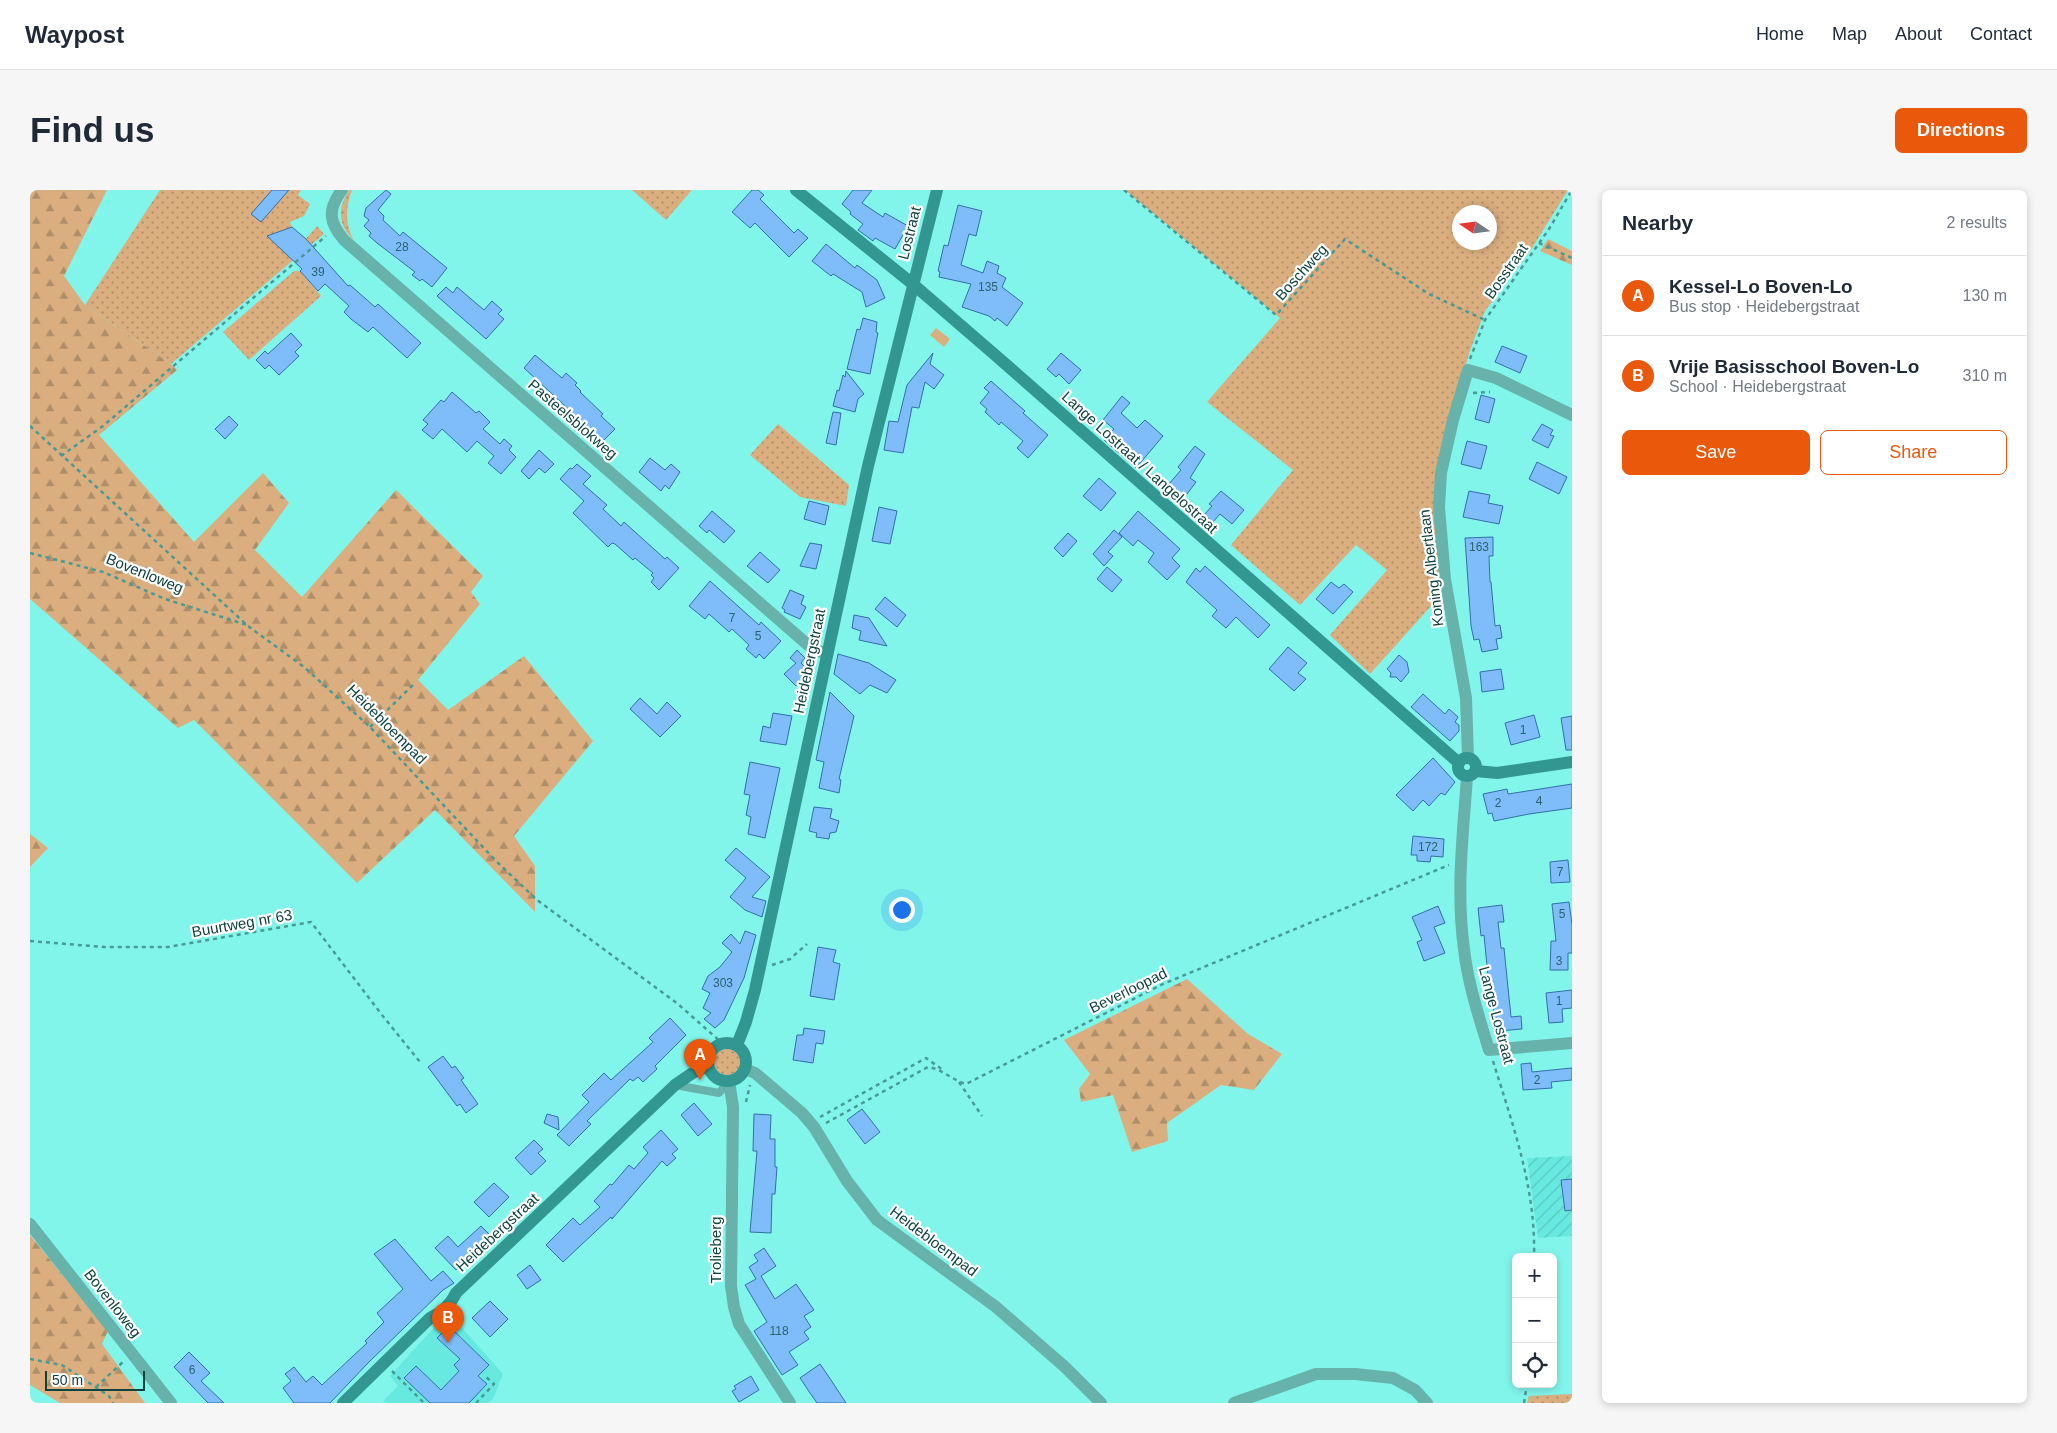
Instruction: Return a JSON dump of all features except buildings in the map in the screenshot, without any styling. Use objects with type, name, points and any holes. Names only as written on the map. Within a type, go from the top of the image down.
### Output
[{"type":"street","points":[[334,228],[331,219],[332,208],[342,190]]},
{"type":"street","name":"Lange Lostraat / Langelostraat","points":[[796,190],[914,285],[1464,760],[1476,764],[1472,774]]},
{"type":"street","name":"Lostraat","points":[[914,285],[937,190]]},
{"type":"street","name":"Pasteelsblokweg","points":[[334,228],[344,240],[808,645],[826,655]]},
{"type":"street","name":"Heidebergstraat","points":[[737,1045],[748,1014],[760,965],[868,466],[914,285]]},
{"type":"street","points":[[1468,370],[1496,378],[1572,415]]},
{"type":"street","name":"Koning Albertlaan","points":[[1464,760],[1466,698],[1445,579],[1439,507],[1441,473],[1453,420],[1468,370]]},
{"type":"street","points":[[1472,774],[1496,773],[1572,762]]},
{"type":"street","name":"Lange Lostraat","points":[[1472,774],[1462,859],[1460,897],[1464,950],[1473,997],[1489,1050]]},
{"type":"street","points":[[722,1043],[737,1045],[745,1055],[745,1069],[739,1077],[729,1081],[716,1078],[708,1066],[709,1055],[712,1050],[722,1043]]},
{"type":"street","points":[[1489,1050],[1572,1043]]},
{"type":"street","name":"Heidebergstraat","points":[[344,1403],[430,1318],[438,1315],[450,1303],[456,1293],[675,1084],[708,1066]]},
{"type":"street","name":"Heidebloempad","points":[[745,1069],[754,1072],[802,1113],[812,1125],[847,1181],[877,1220],[996,1307],[1065,1367],[1101,1403]]},
{"type":"street","name":"Trolieberg","points":[[729,1081],[733,1107],[731,1286],[734,1307],[739,1324],[790,1403]]},
{"type":"street","name":"Bovenloweg","points":[[30,1224],[171,1403]]},
{"type":"street","points":[[1234,1403],[1316,1374],[1345,1374],[1392,1378],[1415,1390],[1427,1403]]},
{"type":"lane","points":[[675,1084],[719,1092],[729,1081]]},
{"type":"path","name":"Boschweg","points":[[1124,190],[1276,316],[1345,239],[1429,294],[1485,320]]},
{"type":"path","name":"Bosstraat","points":[[1468,370],[1475,341],[1485,320],[1539,243],[1572,190]]},
{"type":"path","points":[[61,456],[103,426],[334,228]]},
{"type":"path","points":[[1539,243],[1572,258]]},
{"type":"path","name":"Heidebloempad","points":[[30,426],[248,626],[304,667],[370,727],[442,806],[537,900],[678,1004],[722,1043]]},
{"type":"path","name":"Bovenloweg","points":[[30,553],[103,572],[165,599],[248,626]]},
{"type":"path","points":[[370,727],[414,684]]},
{"type":"path","name":"Beverloopad","points":[[959,1082],[966,1084],[1164,984],[1462,859]]},
{"type":"path","name":"Buurtweg nr 63","points":[[30,941],[104,947],[168,947],[311,922],[420,1062]]},
{"type":"path","points":[[760,965],[776,964],[790,959],[807,944]]},
{"type":"path","name":"Lange Lostraat","points":[[1489,1050],[1525,1167],[1530,1193],[1534,1253]]},
{"type":"path","points":[[812,1125],[926,1058],[959,1082],[982,1116]]},
{"type":"path","points":[[812,1125],[825,1124],[928,1067],[936,1068],[959,1082]]},
{"type":"path","points":[[96,1387],[132,1353]]},
{"type":"path","points":[[30,1358],[62,1365],[109,1396],[113,1403]]},
{"type":"path","points":[[391,1370],[424,1403]]},
{"type":"path","points":[[476,1403],[494,1384],[485,1376]]},
{"type":"path","points":[[1524,1403],[1526,1388]]},
{"type":"shaded area","points":[[1572,1156],[1572,1236],[1538,1238],[1527,1158]]},
{"type":"shaded area","points":[[448,1312],[503,1374],[493,1399],[488,1403],[386,1403],[383,1401],[398,1386],[390,1376]]},
{"type":"green space","points":[[30,190],[107,190],[64,276],[85,305],[177,370],[99,435],[194,542],[263,473],[289,503],[255,550],[302,597],[396,490],[483,576],[471,592],[480,604],[418,680],[448,710],[524,656],[593,741],[514,836],[535,866],[535,912],[435,810],[357,883],[194,720],[178,728],[30,599]]},
{"type":"green space","points":[[160,190],[301,190],[298,195],[310,204],[304,216],[290,222],[292,227],[268,237],[290,257],[317,226],[324,234],[171,364],[85,305]]},
{"type":"green space","points":[[349,190],[352,190],[347,216],[354,241],[345,229],[341,217],[342,204]]},
{"type":"green space","points":[[632,190],[692,190],[666,220]]},
{"type":"green space","points":[[1125,190],[1568,190],[1532,248],[1485,311],[1469,353],[1437,473],[1435,506],[1441,595],[1370,674],[1330,635],[1387,570],[1356,545],[1300,605],[1231,545],[1293,470],[1207,402],[1280,318]]},
{"type":"green space","points":[[1548,239],[1572,251],[1572,265],[1540,251]]},
{"type":"green space","points":[[294,271],[300,271],[321,296],[249,360],[223,332]]},
{"type":"green space","points":[[936,328],[950,339],[944,347],[930,335]]},
{"type":"green space","points":[[778,424],[849,485],[846,506],[800,497],[750,455]]},
{"type":"green space","points":[[30,834],[48,848],[30,867]]},
{"type":"green space","points":[[1187,979],[1248,1034],[1282,1054],[1254,1090],[1221,1085],[1167,1123],[1168,1141],[1132,1152],[1113,1095],[1081,1102],[1079,1089],[1090,1074],[1064,1040]]},
{"type":"green space","points":[[727,1049],[736,1053],[740,1062],[736,1071],[727,1075],[718,1071],[714,1062],[718,1053]]},
{"type":"green space","points":[[30,1235],[108,1331],[102,1344],[145,1403],[60,1403],[30,1385]]},
{"type":"green space","points":[[1572,1394],[1572,1403],[1527,1403],[1529,1396]]},
{"type":"place","name":"Kessel-Lo Boven-Lo","points":[[700,1080]]},
{"type":"place","name":"Vrije Basisschool Boven-Lo","points":[[448,1343]]}]
